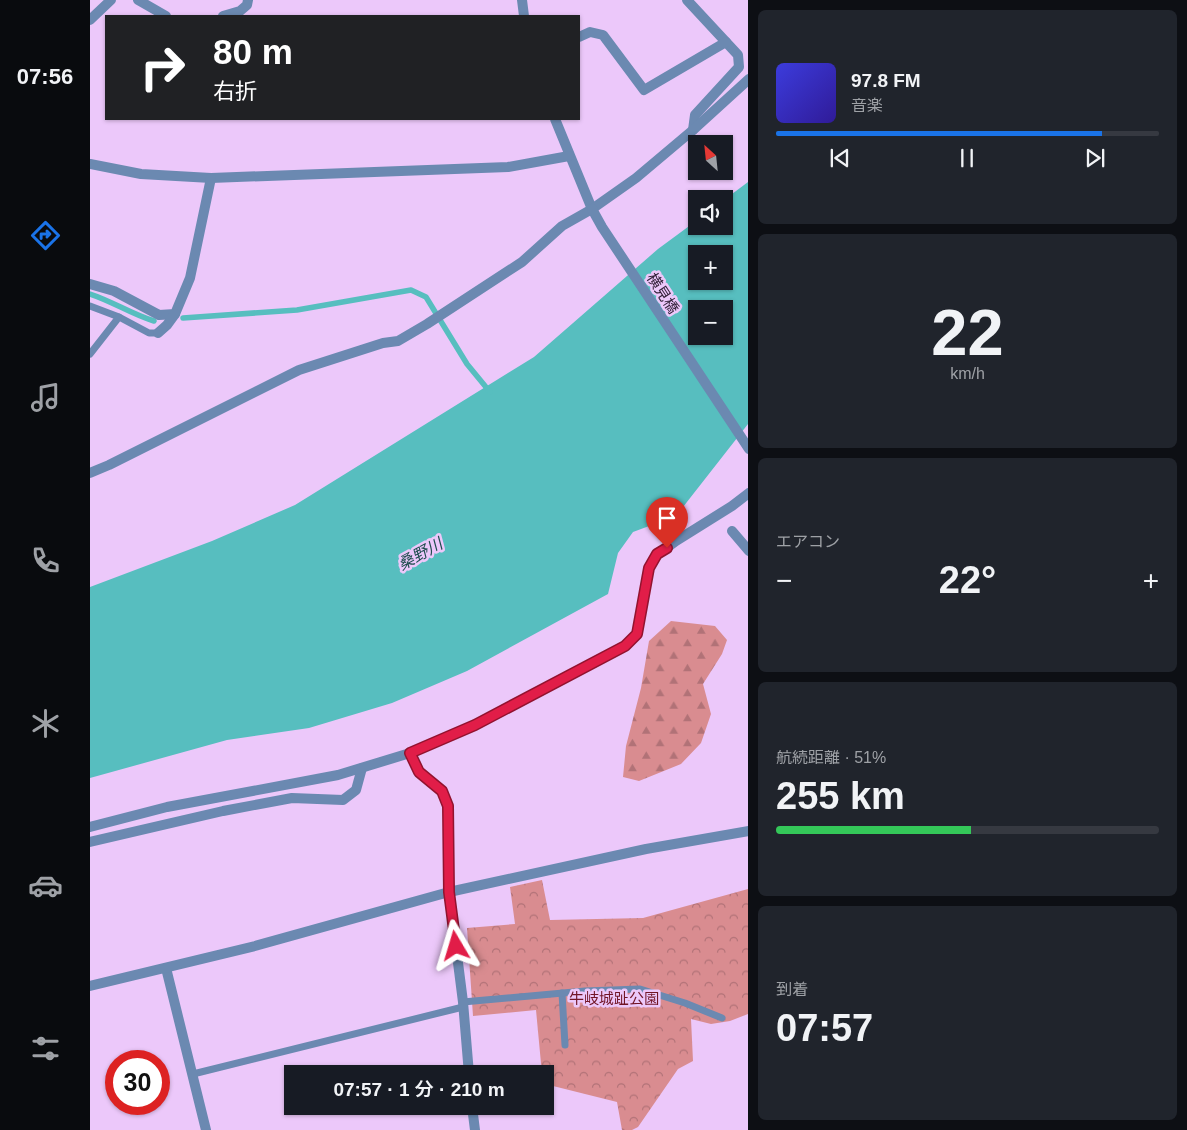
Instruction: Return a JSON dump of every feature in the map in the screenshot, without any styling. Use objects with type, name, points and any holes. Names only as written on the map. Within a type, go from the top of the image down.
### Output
[{"type":"street","points":[[90,20],[111,0]]},
{"type":"street","points":[[138,0],[164,15]]},
{"type":"street","points":[[226,15],[240,11],[247,5],[248,0]]},
{"type":"street","points":[[522,0],[524,15]]},
{"type":"street","points":[[687,0],[738,55],[739,66],[695,115],[692,130]]},
{"type":"street","points":[[580,37],[590,32],[604,35],[644,90],[726,42]]},
{"type":"street","points":[[90,473],[299,370],[383,343],[398,341],[427,324],[522,262],[562,226],[592,209],[636,178],[748,79]]},
{"type":"street","name":"横見橋","points":[[555,120],[569,156],[602,228],[748,449]]},
{"type":"street","points":[[90,164],[141,174],[211,178],[508,167],[569,156]]},
{"type":"street","points":[[158,333],[168,325],[175,314],[190,278],[211,178]]},
{"type":"street","points":[[90,284],[114,291],[159,314],[175,314]]},
{"type":"street","points":[[90,827],[167,807],[338,775],[410,753],[475,725],[625,646],[637,634],[649,568],[657,554],[676,540],[732,506],[748,493]]},
{"type":"street","points":[[732,531],[748,551]]},
{"type":"street","points":[[410,753],[419,772],[442,791],[448,806],[449,892],[468,1065]]},
{"type":"street","points":[[90,842],[223,811],[292,798],[343,800],[356,790],[362,768]]},
{"type":"street","points":[[90,986],[255,946],[449,892],[646,849],[748,831]]},
{"type":"street","points":[[166,968],[206,1130]]},
{"type":"street","points":[[473,1115],[474,1130]]},
{"type":"lane","points":[[90,306],[119,317],[149,333],[158,333]]},
{"type":"lane","points":[[90,354],[119,317]]},
{"type":"lane","points":[[193,1074],[463,1005],[562,993],[640,989],[685,1003],[722,1018]]},
{"type":"lane","points":[[562,993],[565,1045]]},
{"type":"green space","points":[[671,621],[715,626],[727,640],[722,654],[703,684],[711,714],[701,743],[681,764],[639,781],[623,777],[626,746],[641,688],[649,641]]},
{"type":"green space","name":"牛岐城趾公園","points":[[542,880],[550,920],[643,918],[748,889],[748,1014],[730,1021],[711,1024],[691,1019],[693,1061],[678,1069],[638,1127],[632,1130],[622,1130],[617,1102],[554,1086],[554,1065],[541,1065],[536,1010],[473,1016],[467,928],[515,924],[510,887]]},
{"type":"water","name":"桑野川","points":[[748,182],[748,424],[676,516],[633,532],[618,553],[608,594],[467,671],[392,703],[309,728],[227,740],[90,778],[90,587],[212,541],[295,505],[534,357],[658,249],[688,227],[688,235],[733,235],[733,193]]},
{"type":"waterway","points":[[183,318],[297,310],[411,290],[426,297],[467,364],[490,392]]},
{"type":"waterway","points":[[90,294],[154,321]]},
{"type":"route","points":[[456,946],[449,892],[448,806],[442,791],[419,772],[410,753],[475,725],[625,646],[637,634],[649,568],[657,554],[667,548]]}]
